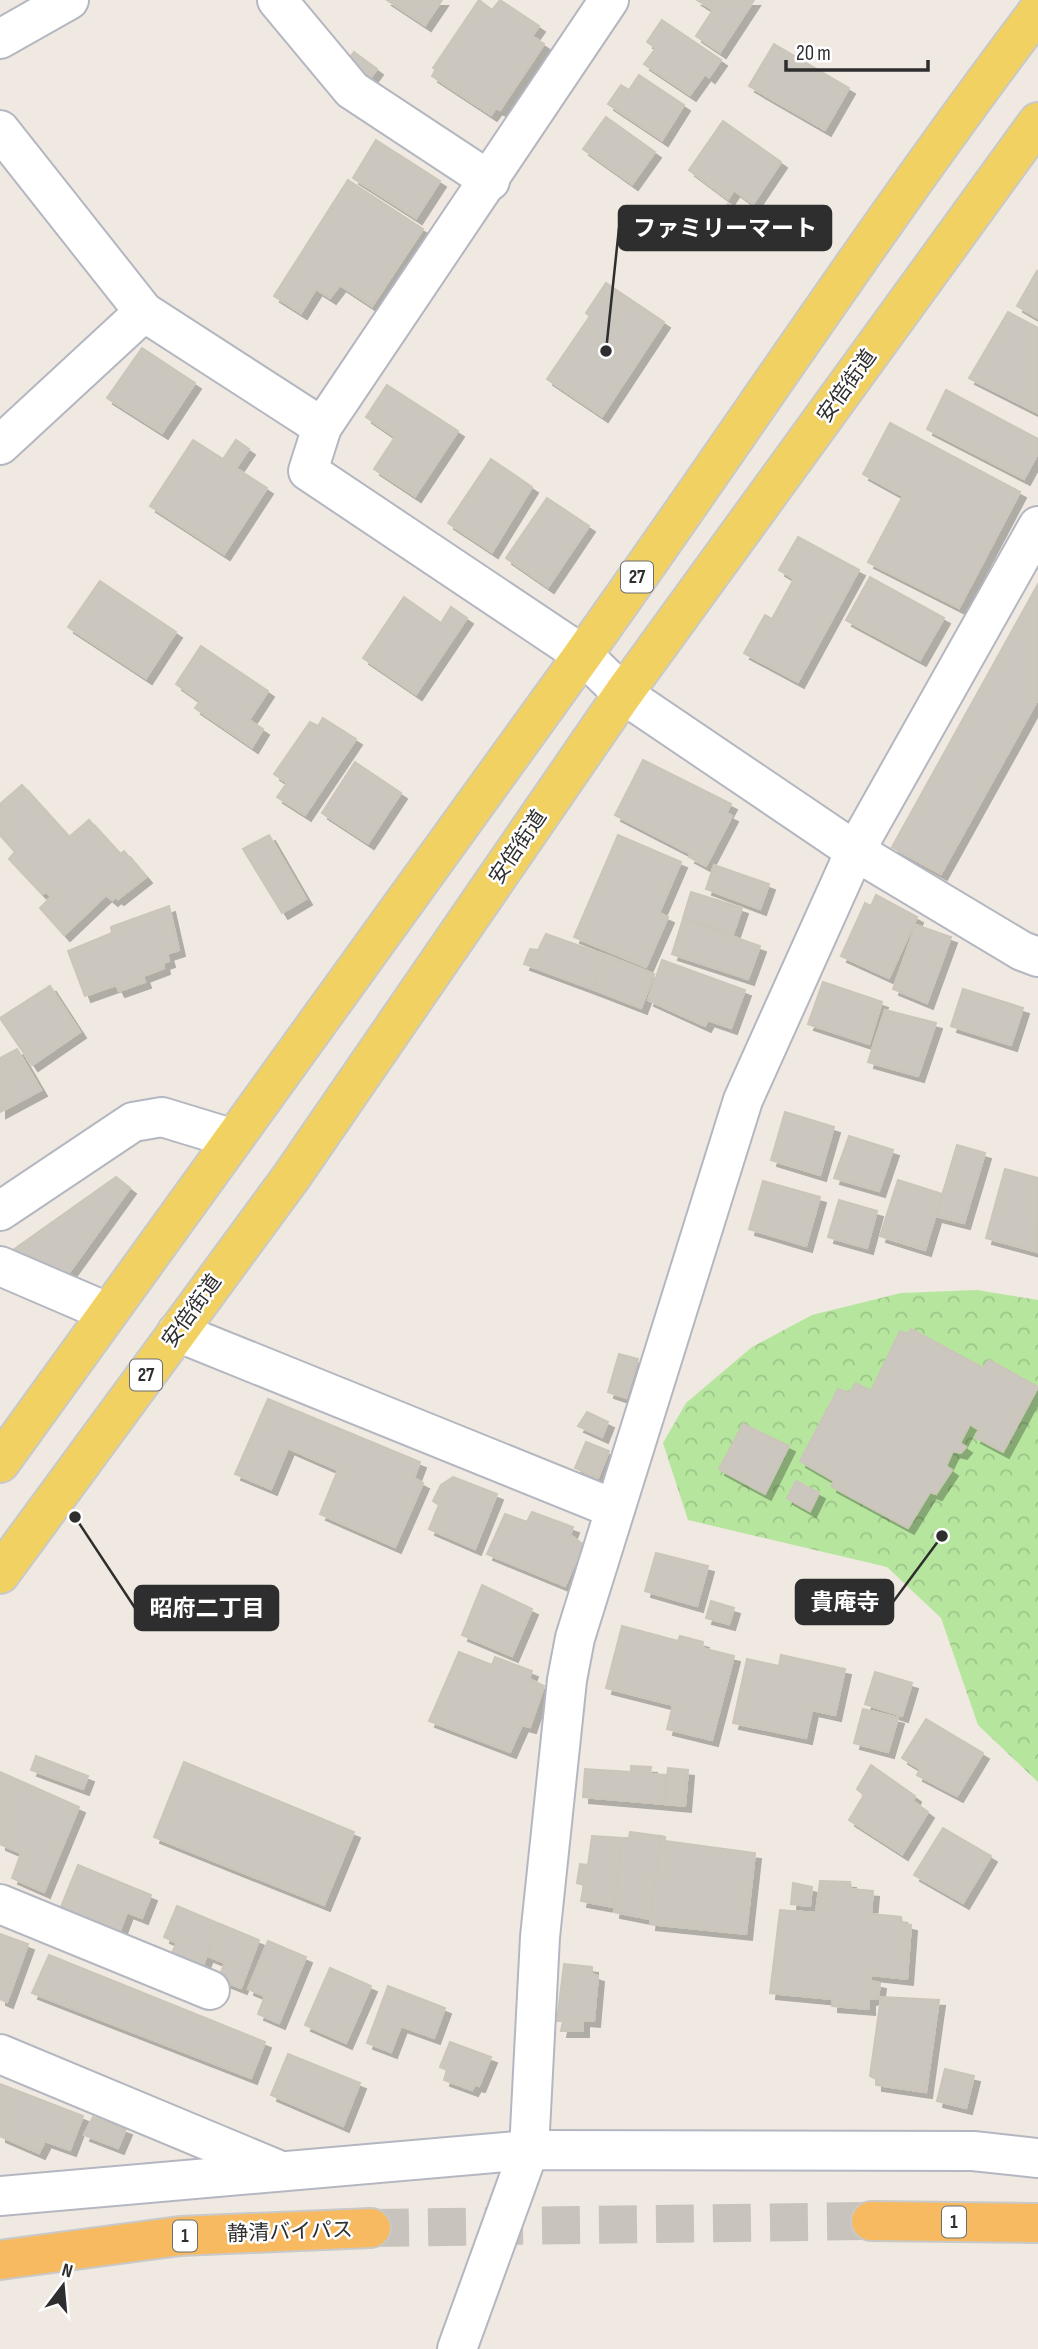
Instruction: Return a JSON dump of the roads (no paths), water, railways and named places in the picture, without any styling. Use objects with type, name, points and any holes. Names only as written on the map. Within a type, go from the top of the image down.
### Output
[{"type":"highway","name":"1","points":[[871,2221],[1038,2223]]},
{"type":"highway","name":"静清バイパス","points":[[0,2260],[180,2236],[371,2228]]},
{"type":"main road","name":"27","points":[[0,1463],[231,1138],[583,655],[960,115],[1038,11]]},
{"type":"main road","name":"安倍街道","points":[[0,1574],[292,1175],[623,694],[1027,159],[1038,122]]},
{"type":"street","points":[[0,39],[69,0]]},
{"type":"street","points":[[277,0],[352,90],[489,181]]},
{"type":"street","points":[[609,0],[322,427],[308,471],[583,655],[623,694],[855,850],[1022,951],[1038,957]]},
{"type":"street","points":[[0,130],[144,312],[322,427]]},
{"type":"street","points":[[0,445],[144,312]]},
{"type":"street","points":[[457,2349],[529,2150],[540,1937],[567,1680],[575,1638],[744,1100],[855,850],[1038,526]]},
{"type":"street","points":[[0,1211],[133,1122],[162,1117],[231,1138]]},
{"type":"street","points":[[0,1266],[107,1312]]},
{"type":"street","points":[[177,1332],[615,1509]]},
{"type":"street","points":[[0,1904],[210,1990]]},
{"type":"street","points":[[0,2054],[281,2171]]},
{"type":"street","points":[[0,2196],[529,2150],[973,2151],[1038,2158]]},
{"type":"tunnel","points":[[371,2228],[871,2221]]},
{"type":"place","name":"ファミリーマート","points":[[606,351]]},
{"type":"place","name":"昭府二丁目","points":[[75,1517]]},
{"type":"place","name":"貴庵寺","points":[[942,1536]]}]
